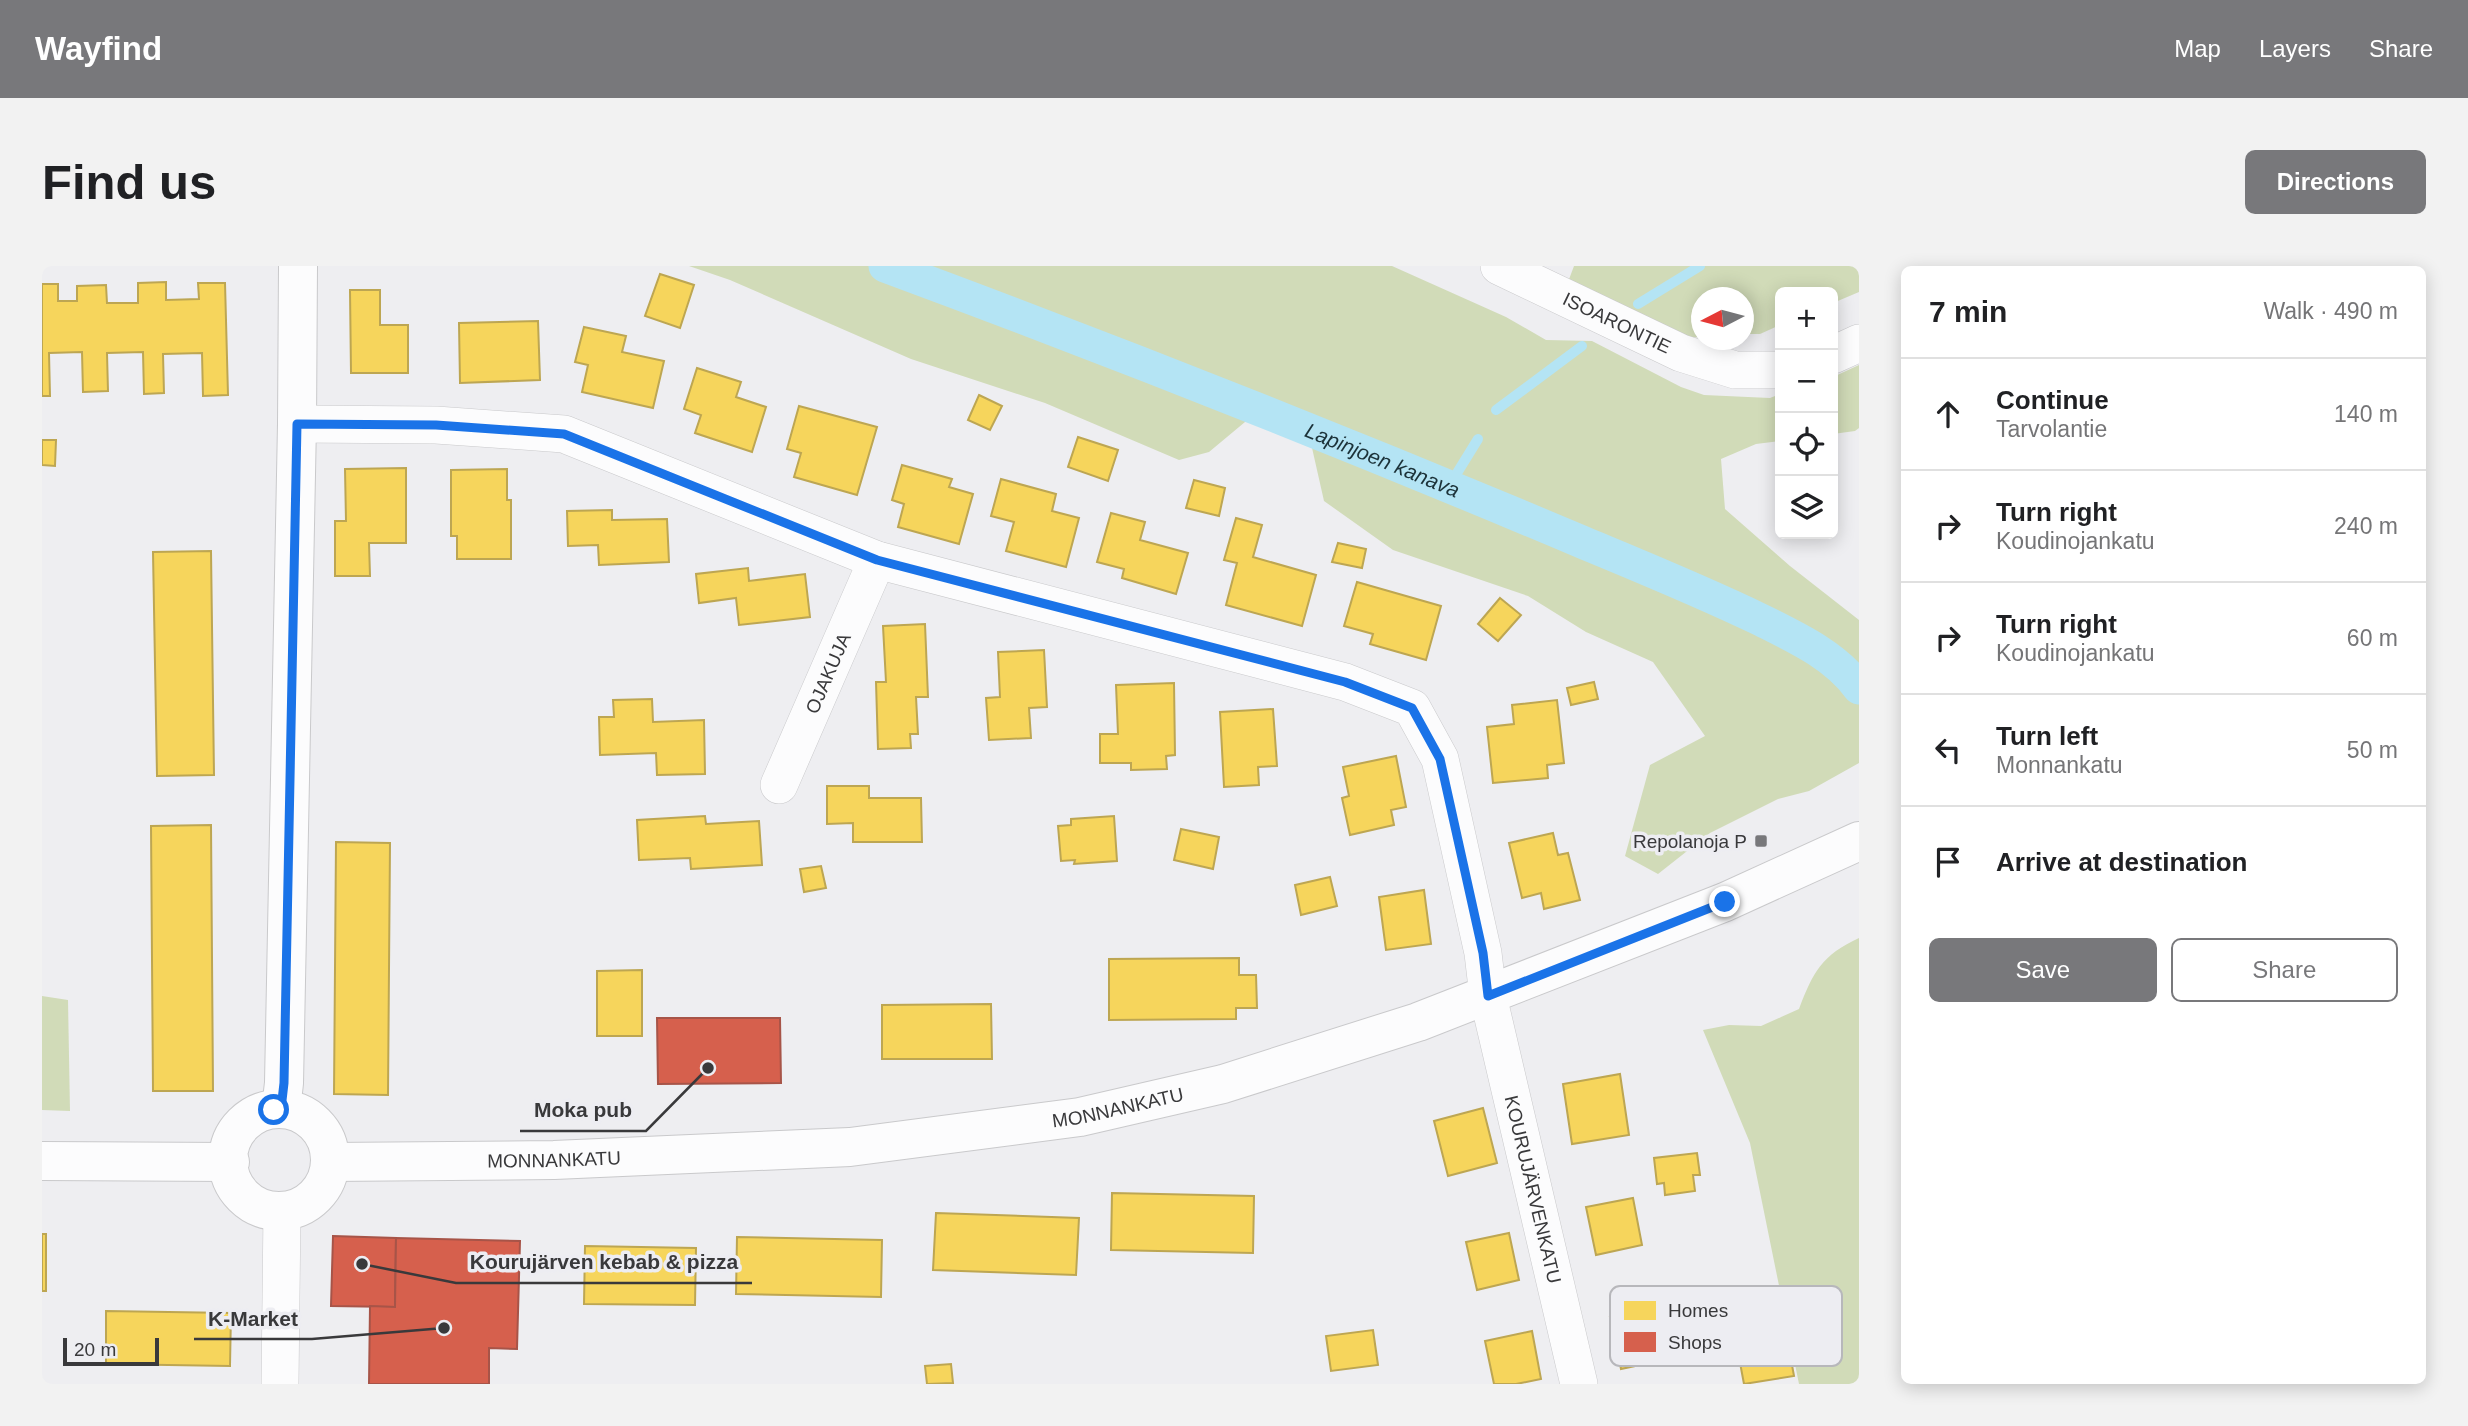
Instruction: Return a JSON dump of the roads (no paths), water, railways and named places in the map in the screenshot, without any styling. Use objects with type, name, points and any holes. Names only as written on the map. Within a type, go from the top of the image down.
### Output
[{"type":"main road","points":[[281,1109],[284,1083],[298,266]]},
{"type":"main road","name":"MONNANKATU","points":[[330,1162],[554,1160],[850,1147],[1080,1117],[1223,1083],[1418,1022],[1725,902],[1859,841]]},
{"type":"main road","points":[[281,1109],[310,1119],[322,1132],[328,1145],[330,1162],[326,1180],[317,1195],[301,1207],[282,1211],[268,1210],[252,1203],[236,1187],[229,1171],[230,1147],[237,1131],[249,1119],[265,1111],[281,1109]]},
{"type":"main road","points":[[42,1161],[230,1162]]},
{"type":"street","name":"ISOARONTIE","points":[[1499,266],[1681,353],[1735,370],[1775,370]]},
{"type":"street","points":[[1838,352],[1859,342]]},
{"type":"street","name":"KOURUJÄRVENKATU","points":[[297,424],[436,425],[564,434],[877,560],[1345,682],[1412,708],[1440,759],[1483,953],[1488,996],[1579,1384]]},
{"type":"street","name":"OJAKUJA","points":[[779,786],[877,560]]},
{"type":"street","points":[[279,1384],[282,1211]]},
{"type":"waterway","name":"Lapinjoen kanava","points":[[885,266],[1322,435],[1693,589],[1814,648],[1838,666],[1859,688]]},
{"type":"waterway","points":[[1638,304],[1700,266]]},
{"type":"waterway","points":[[1496,410],[1582,346]]},
{"type":"waterway","points":[[1449,486],[1478,439]]},
{"type":"place","name":"Repolanoja P","points":[[1761,841]]},
{"type":"place","name":"Moka pub","points":[[708,1068]]},
{"type":"place","name":"Kourujärven kebab & pizza","points":[[362,1264]]},
{"type":"place","name":"K-Market","points":[[444,1328]]}]
